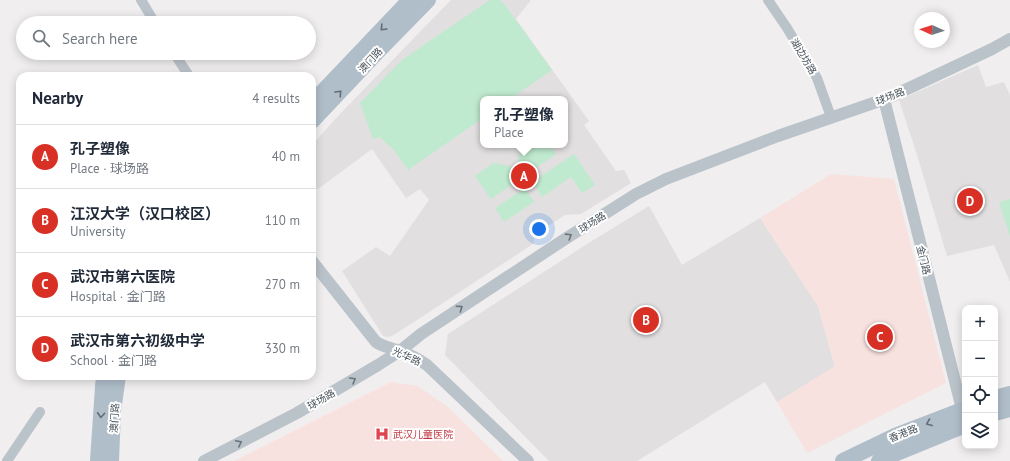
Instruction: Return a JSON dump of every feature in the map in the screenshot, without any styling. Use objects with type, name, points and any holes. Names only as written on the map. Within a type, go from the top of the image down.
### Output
[{"type":"main road","name":"澳门路","points":[[316,99],[410,0]]},
{"type":"main road","name":"澳门路","points":[[316,117],[428,0]]},
{"type":"main road","name":"澳门路","points":[[98,461],[104,380]]},
{"type":"main road","name":"澳门路","points":[[111,461],[113,411],[117,380]]},
{"type":"main road","points":[[998,397],[1010,394]]},
{"type":"main road","points":[[998,412],[1010,409]]},
{"type":"main road","name":"香港路","points":[[843,461],[895,436],[962,417]]},
{"type":"main road","name":"香港路","points":[[879,461],[899,452],[962,417]]},
{"type":"street","points":[[141,0],[151,16]]},
{"type":"street","name":"湖边坊路","points":[[768,0],[817,78],[831,117]]},
{"type":"street","name":"球场路","points":[[204,461],[297,413],[378,365],[400,351],[421,334],[636,194],[666,179],[699,166],[778,136],[884,99],[992,49],[1010,39]]},
{"type":"street","points":[[179,60],[186,72]]},
{"type":"street","name":"金门路","points":[[884,99],[963,413]]},
{"type":"street","name":"光华路","points":[[316,266],[376,342],[382,346],[400,351],[420,360],[427,365],[528,461]]},
{"type":"street","points":[[7,461],[40,412]]},
{"type":"shaded area","points":[[451,0],[531,0],[516,19],[589,121],[584,125],[616,171],[624,170],[631,183],[581,214],[565,215],[535,235],[533,244],[414,322],[392,336],[387,337],[383,336],[342,271],[376,247],[390,256],[429,200],[420,189],[406,198],[372,149],[318,189],[316,187],[316,141]]},
{"type":"shaded area","points":[[978,65],[986,87],[1004,82],[1010,95],[1010,282],[994,245],[947,256],[899,100]]},
{"type":"shaded area","points":[[831,174],[894,179],[946,383],[807,453],[777,402],[835,366],[818,306],[760,218]]},
{"type":"shaded area","points":[[649,206],[682,265],[760,218],[818,306],[835,367],[777,402],[765,382],[637,461],[549,461],[445,355],[448,334],[587,244]]},
{"type":"shaded area","name":"武汉儿童医院","points":[[391,382],[418,386],[449,408],[503,461],[234,461]]},
{"type":"green space","points":[[490,0],[500,0],[552,70],[514,96],[480,96],[480,120],[408,170],[394,150],[380,137],[373,139],[360,103],[403,59]]},
{"type":"green space","points":[[520,148],[552,148],[556,154],[527,174],[518,161]]},
{"type":"green space","points":[[574,154],[595,185],[582,193],[571,177],[542,197],[532,182]]},
{"type":"green space","points":[[493,163],[510,166],[520,179],[491,199],[475,176]]},
{"type":"green space","points":[[525,188],[534,202],[504,222],[495,208]]},
{"type":"green space","points":[[1010,199],[1010,237],[999,202]]},
{"type":"place","name":"孔子塑像","points":[[524,176]]},
{"type":"place","name":"武汉市第六初级中学","points":[[970,201]]},
{"type":"place","name":"江汉大学（汉口校区）","points":[[646,320]]},
{"type":"place","name":"武汉市第六医院","points":[[880,337]]},
{"type":"place","name":"武汉儿童医院","points":[[382,434]]}]
